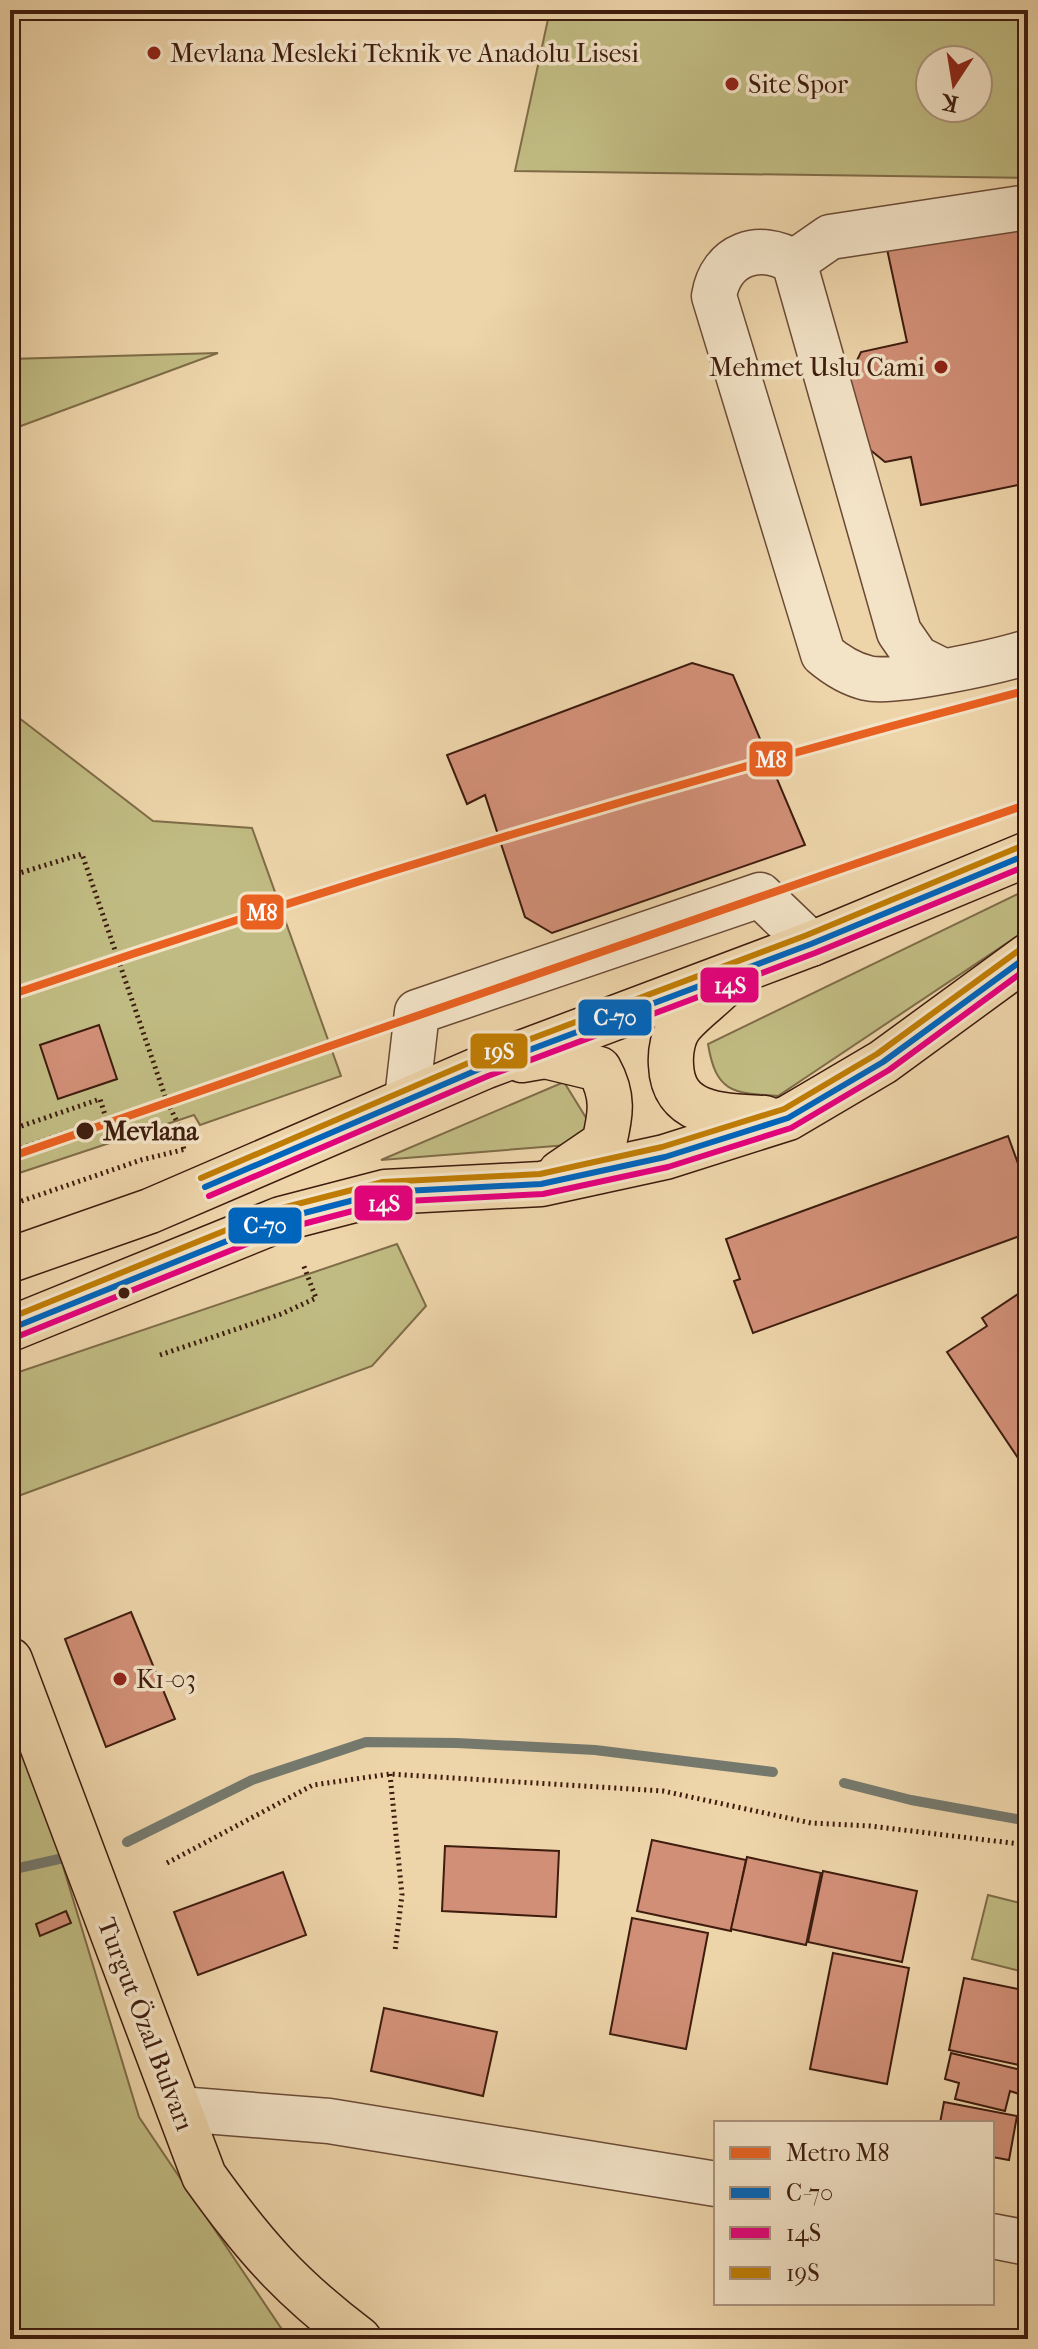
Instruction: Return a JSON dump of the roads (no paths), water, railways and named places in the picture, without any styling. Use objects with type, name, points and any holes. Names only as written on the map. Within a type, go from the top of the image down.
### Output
[{"type":"main road","points":[[10,1260],[150,1211],[484,1067],[811,944],[1028,854]]},
{"type":"main road","points":[[10,1329],[281,1219],[385,1192],[541,1184],[665,1157],[788,1118],[883,1062],[1028,956]]},
{"type":"main road","points":[[740,971],[680,1026],[670,1052],[672,1084],[692,1107],[721,1116],[788,1118]]},
{"type":"main road","points":[[484,1067],[545,1056],[573,1060],[599,1069],[611,1089],[612,1113],[604,1143],[541,1184]]},
{"type":"main road","name":"Turgut Özal Bulvarı","points":[[10,1660],[204,2176],[252,2243],[305,2299],[359,2339]]},
{"type":"street","points":[[794,262],[830,237],[1028,207]]},
{"type":"street","points":[[794,262],[769,251],[742,254],[722,271],[714,296],[823,654],[848,671],[887,680],[999,661],[1028,652]]},
{"type":"street","points":[[794,262],[899,632],[917,658],[941,670]]},
{"type":"street","points":[[407,1099],[417,1012],[760,895],[811,944]]},
{"type":"street","points":[[179,2109],[329,2121],[714,2184]]},
{"type":"street","points":[[994,2236],[1028,2243]]},
{"type":"waterway","points":[[127,1842],[252,1780],[366,1742],[595,1750],[773,1772]]},
{"type":"waterway","points":[[844,1783],[911,1800],[1028,1821]]},
{"type":"waterway","points":[[10,1870],[68,1857]]},
{"type":"metro line","name":"M8","points":[[10,995],[516,833],[771,759],[1028,690]]},
{"type":"metro line","name":"M8","points":[[10,1157],[1028,804]]},
{"type":"place","name":"Mevlana Mesleki Teknik ve Anadolu Lisesi","points":[[154,53]]},
{"type":"place","name":"Site Spor","points":[[732,84]]},
{"type":"place","name":"Mehmet Uslu Cami","points":[[941,367]]},
{"type":"place","name":"Mevlana","points":[[85,1131]]},
{"type":"place","name":"K1-03","points":[[120,1679]]}]
